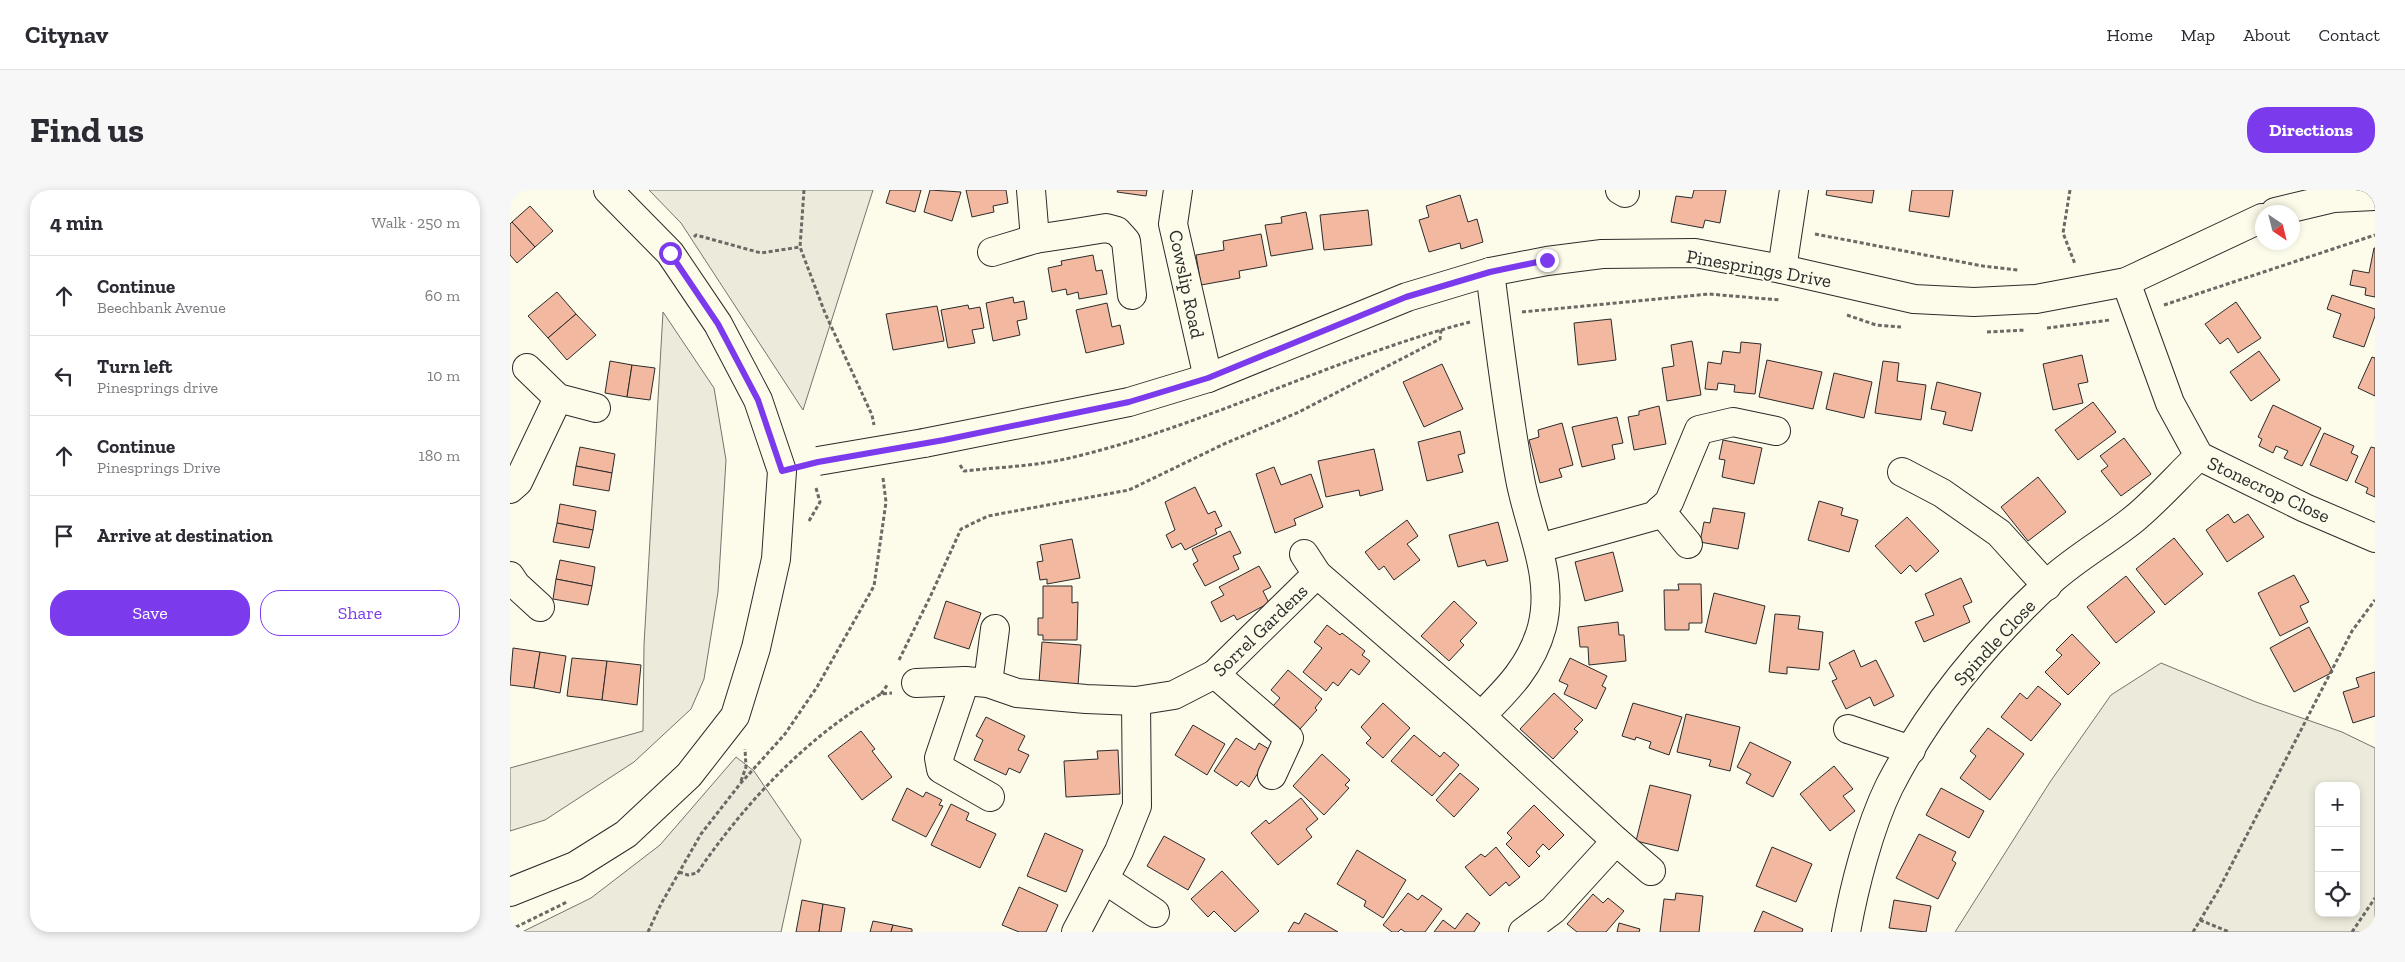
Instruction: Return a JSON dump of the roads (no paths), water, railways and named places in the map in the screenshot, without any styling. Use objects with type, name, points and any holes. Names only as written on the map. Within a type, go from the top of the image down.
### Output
[{"type":"street","points":[[510,892],[575,866],[626,834],[689,775],[735,716],[756,648],[776,559],[782,471],[758,400],[718,324],[670,253],[608,190]]},
{"type":"street","points":[[1031,190],[1035,239]]},
{"type":"street","name":"Cowslip Road","points":[[1178,190],[1173,224],[1208,378]]},
{"type":"street","points":[[1782,269],[1794,190]]},
{"type":"street","points":[[2300,206],[2334,198],[2375,196]]},
{"type":"street","name":"Pinesprings Drive","points":[[782,471],[818,462],[934,442],[1129,402],[1208,378],[1406,297],[1490,272],[1547,260],[1602,254],[1695,253],[1782,269],[1914,299],[1974,302],[2036,299],[2126,282],[2255,221]]},
{"type":"street","points":[[992,252],[1035,239],[1106,228],[1117,231],[1126,241],[1132,295]]},
{"type":"street","points":[[1481,716],[1506,690],[1533,655],[1542,625],[1546,591],[1539,548],[1521,482],[1508,415],[1490,272]]},
{"type":"street","name":"Stonecrop Close","points":[[2126,282],[2170,403],[2199,456],[2304,508],[2375,538]]},
{"type":"street","points":[[527,368],[558,398],[596,408]]},
{"type":"street","points":[[510,489],[518,482],[558,398]]},
{"type":"street","points":[[1539,548],[1635,523],[1654,516],[1669,502],[1699,430],[1732,422],[1776,431]]},
{"type":"street","name":"Spindle Close","points":[[1846,932],[1851,902],[1867,848],[1889,788],[1931,715],[1978,654],[2055,577],[2134,519],[2199,456]]},
{"type":"street","name":"Spindle Close","points":[[1902,472],[1942,493],[1999,533],[2046,586]]},
{"type":"street","points":[[1660,510],[1688,544]]},
{"type":"street","name":"Sorrel Gardens","points":[[903,680],[976,682],[1017,693],[1047,697],[1136,701],[1174,695],[1215,674],[1311,564],[1651,871]]},
{"type":"street","points":[[510,576],[516,585],[540,607]]},
{"type":"street","points":[[990,797],[941,769],[939,758],[976,682],[995,628]]},
{"type":"street","points":[[1215,674],[1289,738],[1272,775]]},
{"type":"street","points":[[1076,932],[1119,851],[1137,806],[1136,701]]},
{"type":"street","points":[[1848,729],[1911,750]]},
{"type":"street","points":[[1523,932],[1553,910],[1616,841]]},
{"type":"street","points":[[1104,879],[1155,913]]}]
